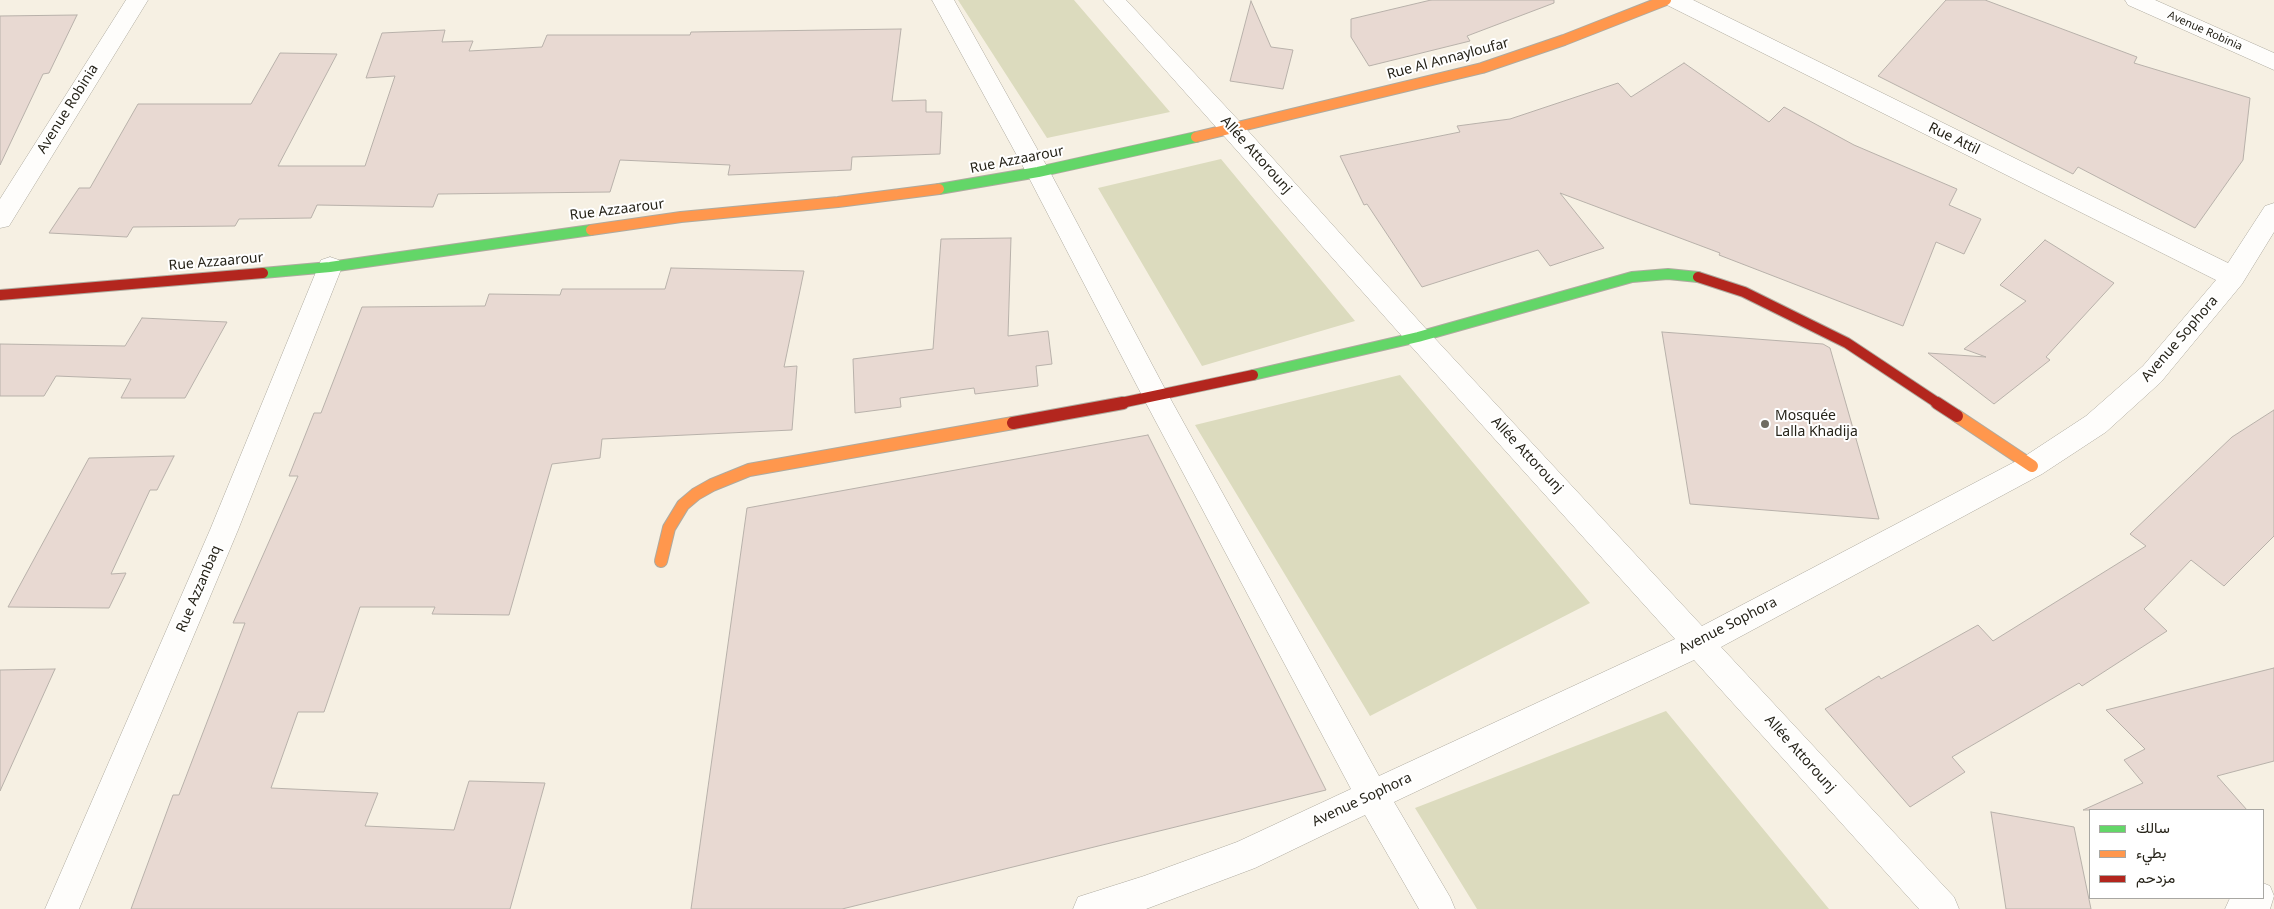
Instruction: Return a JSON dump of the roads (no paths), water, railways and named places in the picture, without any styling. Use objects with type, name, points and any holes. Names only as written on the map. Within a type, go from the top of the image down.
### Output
[{"type":"street","name":"Avenue Robinia","points":[[0,219],[56,126],[138,0]]},
{"type":"street","points":[[943,0],[1038,172],[1156,397],[1372,796],[1438,909]]},
{"type":"street","name":"Allée Attorounj","points":[[1114,0],[1233,129],[1418,336],[1942,909]]},
{"type":"street","name":"Rue Al Annayloufar","points":[[1233,129],[1482,68],[1564,40],[1666,0]]},
{"type":"street","name":"Rue Attil","points":[[1675,0],[2234,277]]},
{"type":"street","name":"Avenue Robinia","points":[[2136,0],[2274,62]]},
{"type":"street","name":"Rue Azzaarour","points":[[0,295],[330,267],[681,217],[838,202],[947,188],[1038,172],[1233,129]]},
{"type":"street","name":"Avenue Sophora","points":[[1090,909],[1144,893],[1243,856],[1698,643],[2032,466],[2096,424],[2152,374],[2234,277],[2274,212]]},
{"type":"street","name":"Rue Azzanbaq","points":[[62,909],[224,530],[330,267]]},
{"type":"street","points":[[661,561],[669,528],[683,505],[696,494],[712,485],[749,470],[1156,397],[1418,336],[1632,278],[1668,274],[1706,278],[1744,292],[1847,343],[2032,466]]},
{"type":"street","points":[[2242,909],[2257,899]]},
{"type":"place","name":"Mosquée Lalla Khadija","points":[[1765,424]]}]
